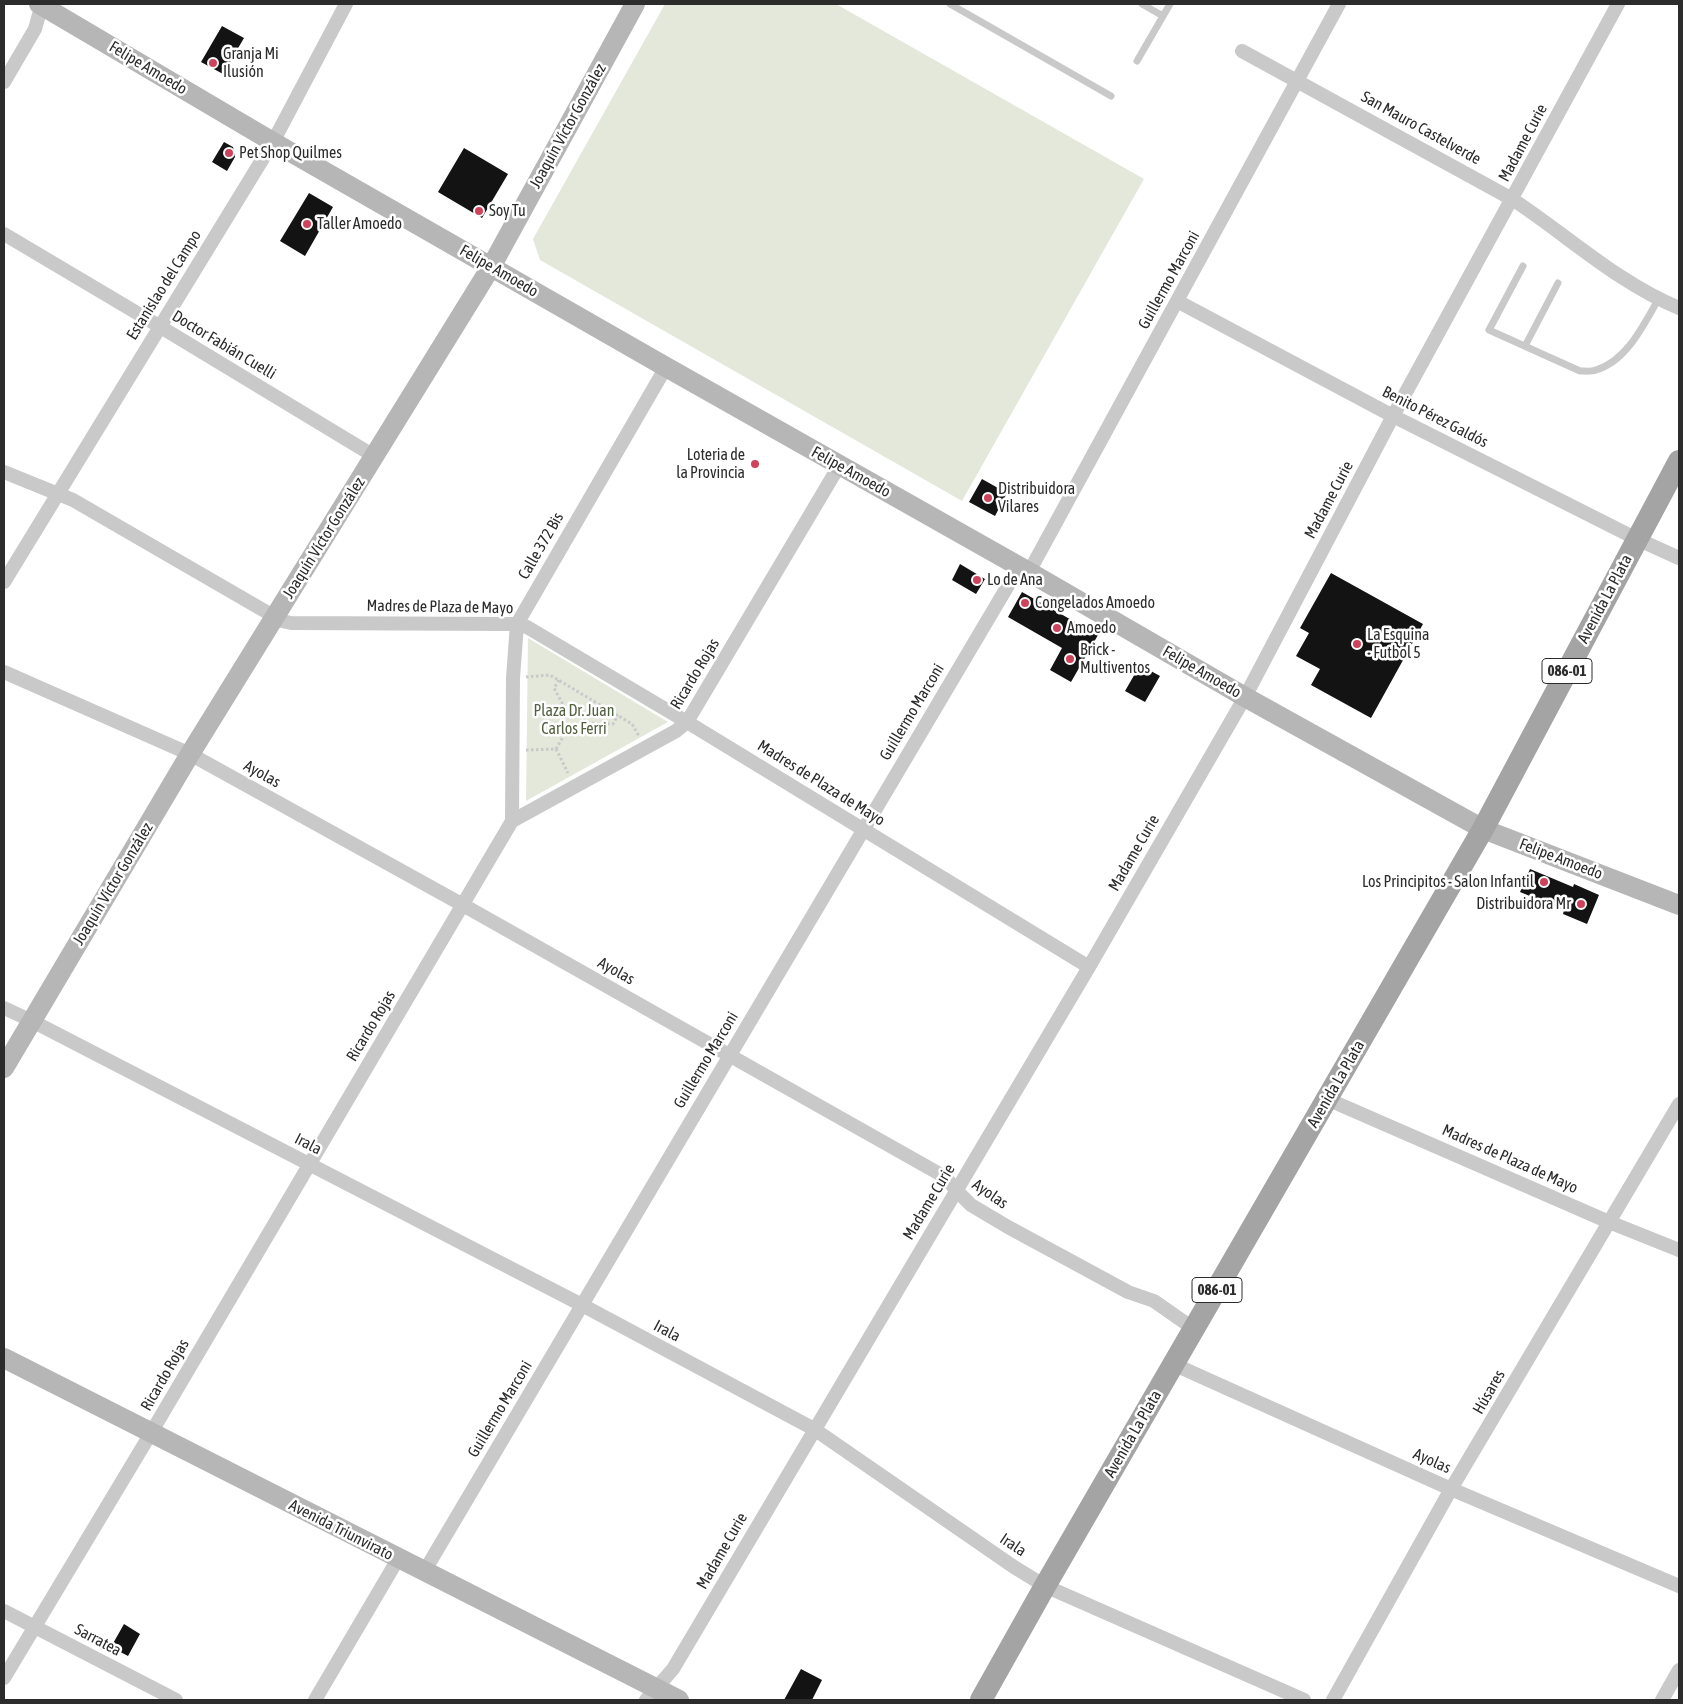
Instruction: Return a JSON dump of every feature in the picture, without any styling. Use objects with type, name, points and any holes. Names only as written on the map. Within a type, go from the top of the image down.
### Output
[{"type":"main road","name":"Avenida La Plata","points":[[981,1700],[1173,1364],[1484,829],[1679,461]]},
{"type":"street","name":"Felipe Amoedo","points":[[41,4],[273,142],[491,267],[1024,569],[1245,697],[1484,829],[1679,905]]},
{"type":"street","points":[[4,82],[35,29],[41,4]]},
{"type":"street","name":"Estanislao del Campo","points":[[4,582],[273,142],[346,4]]},
{"type":"street","name":"Guillermo Marconi","points":[[424,1572],[862,829],[1024,569],[1177,301],[1339,4]]},
{"type":"street","name":"Madame Curie","points":[[651,1694],[673,1670],[1089,967],[1245,697],[1393,416],[1618,4]]},
{"type":"street","name":"Joaquín Víctor González","points":[[4,1068],[190,754],[491,267],[632,5]]},
{"type":"street","name":"San Mauro Castelverde","points":[[1242,50],[1512,199],[1540,217],[1610,269],[1643,290],[1679,308]]},
{"type":"street","name":"Doctor Fabián Cuelli","points":[[4,234],[374,456]]},
{"type":"street","name":"Benito Pérez Galdós","points":[[1177,301],[1393,416],[1637,539],[1679,558]]},
{"type":"street","name":"Calle 372 Bis","points":[[512,821],[513,678],[517,624],[666,367]]},
{"type":"street","name":"Ricardo Rojas","points":[[4,1678],[151,1433],[512,821],[646,748],[676,731],[687,722],[840,466]]},
{"type":"street","name":"Madres de Plaza de Mayo","points":[[4,472],[73,500],[275,618],[291,623],[517,624],[527,627],[687,722],[1089,967]]},
{"type":"street","name":"Ayolas","points":[[4,672],[190,754],[463,905],[938,1173],[946,1178],[971,1205],[1128,1292],[1154,1301],[1194,1329]]},
{"type":"street","name":"Irala","points":[[4,1008],[582,1305],[814,1429],[1014,1567],[1045,1586],[1304,1700]]},
{"type":"street","name":"Madres de Plaza de Mayo","points":[[1328,1099],[1609,1222],[1679,1250]]},
{"type":"street","name":"Húsares","points":[[1333,1700],[1452,1489],[1679,1104]]},
{"type":"street","name":"Avenida Triunvirato","points":[[4,1358],[424,1572],[651,1694],[679,1700]]},
{"type":"street","name":"Ayolas","points":[[1173,1364],[1452,1489],[1679,1586]]},
{"type":"street","points":[[315,1700],[398,1559]]},
{"type":"street","name":"Sarratea","points":[[4,1611],[176,1700]]},
{"type":"street","points":[[1662,1700],[1679,1670]]},
{"type":"lane","points":[[950,4],[1111,96]]},
{"type":"lane","points":[[1142,4],[1163,16]]},
{"type":"lane","points":[[1137,61],[1170,4]]},
{"type":"lane","points":[[1523,266],[1489,330],[1580,371],[1594,371],[1607,366],[1620,356],[1634,338],[1659,298]]},
{"type":"lane","points":[[1525,346],[1558,283]]},
{"type":"path","points":[[513,678],[550,675],[632,724],[646,748]]},
{"type":"path","points":[[559,680],[554,688],[566,710],[578,714],[587,723],[613,724],[618,715]]},
{"type":"path","points":[[556,749],[563,737]]},
{"type":"path","points":[[513,750],[556,749]]},
{"type":"path","points":[[556,749],[575,788]]},
{"type":"green space","points":[[665,4],[836,4],[1144,179],[962,501],[540,260],[533,239]]},
{"type":"green space","name":"Plaza Dr. Juan Carlos Ferri","points":[[528,638],[668,722],[526,801]]},
{"type":"building","points":[[222,26],[244,38],[223,74],[201,62]]},
{"type":"building","points":[[224,142],[233,147],[235,157],[227,171],[212,162]]},
{"type":"building","points":[[464,148],[508,174],[482,218],[438,192]]},
{"type":"building","name":"Taller Amoedo","points":[[309,193],[333,207],[305,256],[280,241]]},
{"type":"building","name":"Distribuidora Vilares","points":[[982,479],[1007,493],[995,516],[969,502]]},
{"type":"building","points":[[960,564],[985,579],[976,594],[952,580]]},
{"type":"building","name":"La Esquina - Futbol 5","points":[[1331,573],[1423,624],[1371,718],[1311,685],[1320,669],[1296,656],[1309,633],[1300,628]]},
{"type":"building","points":[[1022,592],[1098,635],[1071,682],[1050,670],[1062,648],[1008,617]]},
{"type":"building","points":[[1140,665],[1160,676],[1145,702],[1125,691]]},
{"type":"building","points":[[1530,869],[1573,887],[1574,884],[1599,895],[1587,924],[1563,914],[1564,910],[1520,892]]},
{"type":"building","points":[[124,1624],[140,1634],[128,1656],[111,1647]]},
{"type":"building","points":[[801,1669],[822,1680],[812,1700],[784,1700]]},
{"type":"place","name":"Granja Mi Ilusión","points":[[213,63]]},
{"type":"place","name":"Pet Shop Quilmes","points":[[229,153]]},
{"type":"place","name":"Soy Tu","points":[[479,211]]},
{"type":"place","name":"Taller Amoedo","points":[[307,224]]},
{"type":"place","name":"Loteria de la Provincia","points":[[755,464]]},
{"type":"place","name":"Distribuidora Vilares","points":[[988,498]]},
{"type":"place","name":"Lo de Ana","points":[[977,580]]},
{"type":"place","name":"Congelados Amoedo","points":[[1025,603]]},
{"type":"place","name":"Amoedo","points":[[1057,628]]},
{"type":"place","name":"La Esquina - Futbol 5","points":[[1357,644]]},
{"type":"place","name":"Brick - Multiventos","points":[[1070,659]]},
{"type":"place","name":"Los Principitos - Salon Infantil","points":[[1544,882]]},
{"type":"place","name":"Distribuidora Mr","points":[[1581,904]]}]
